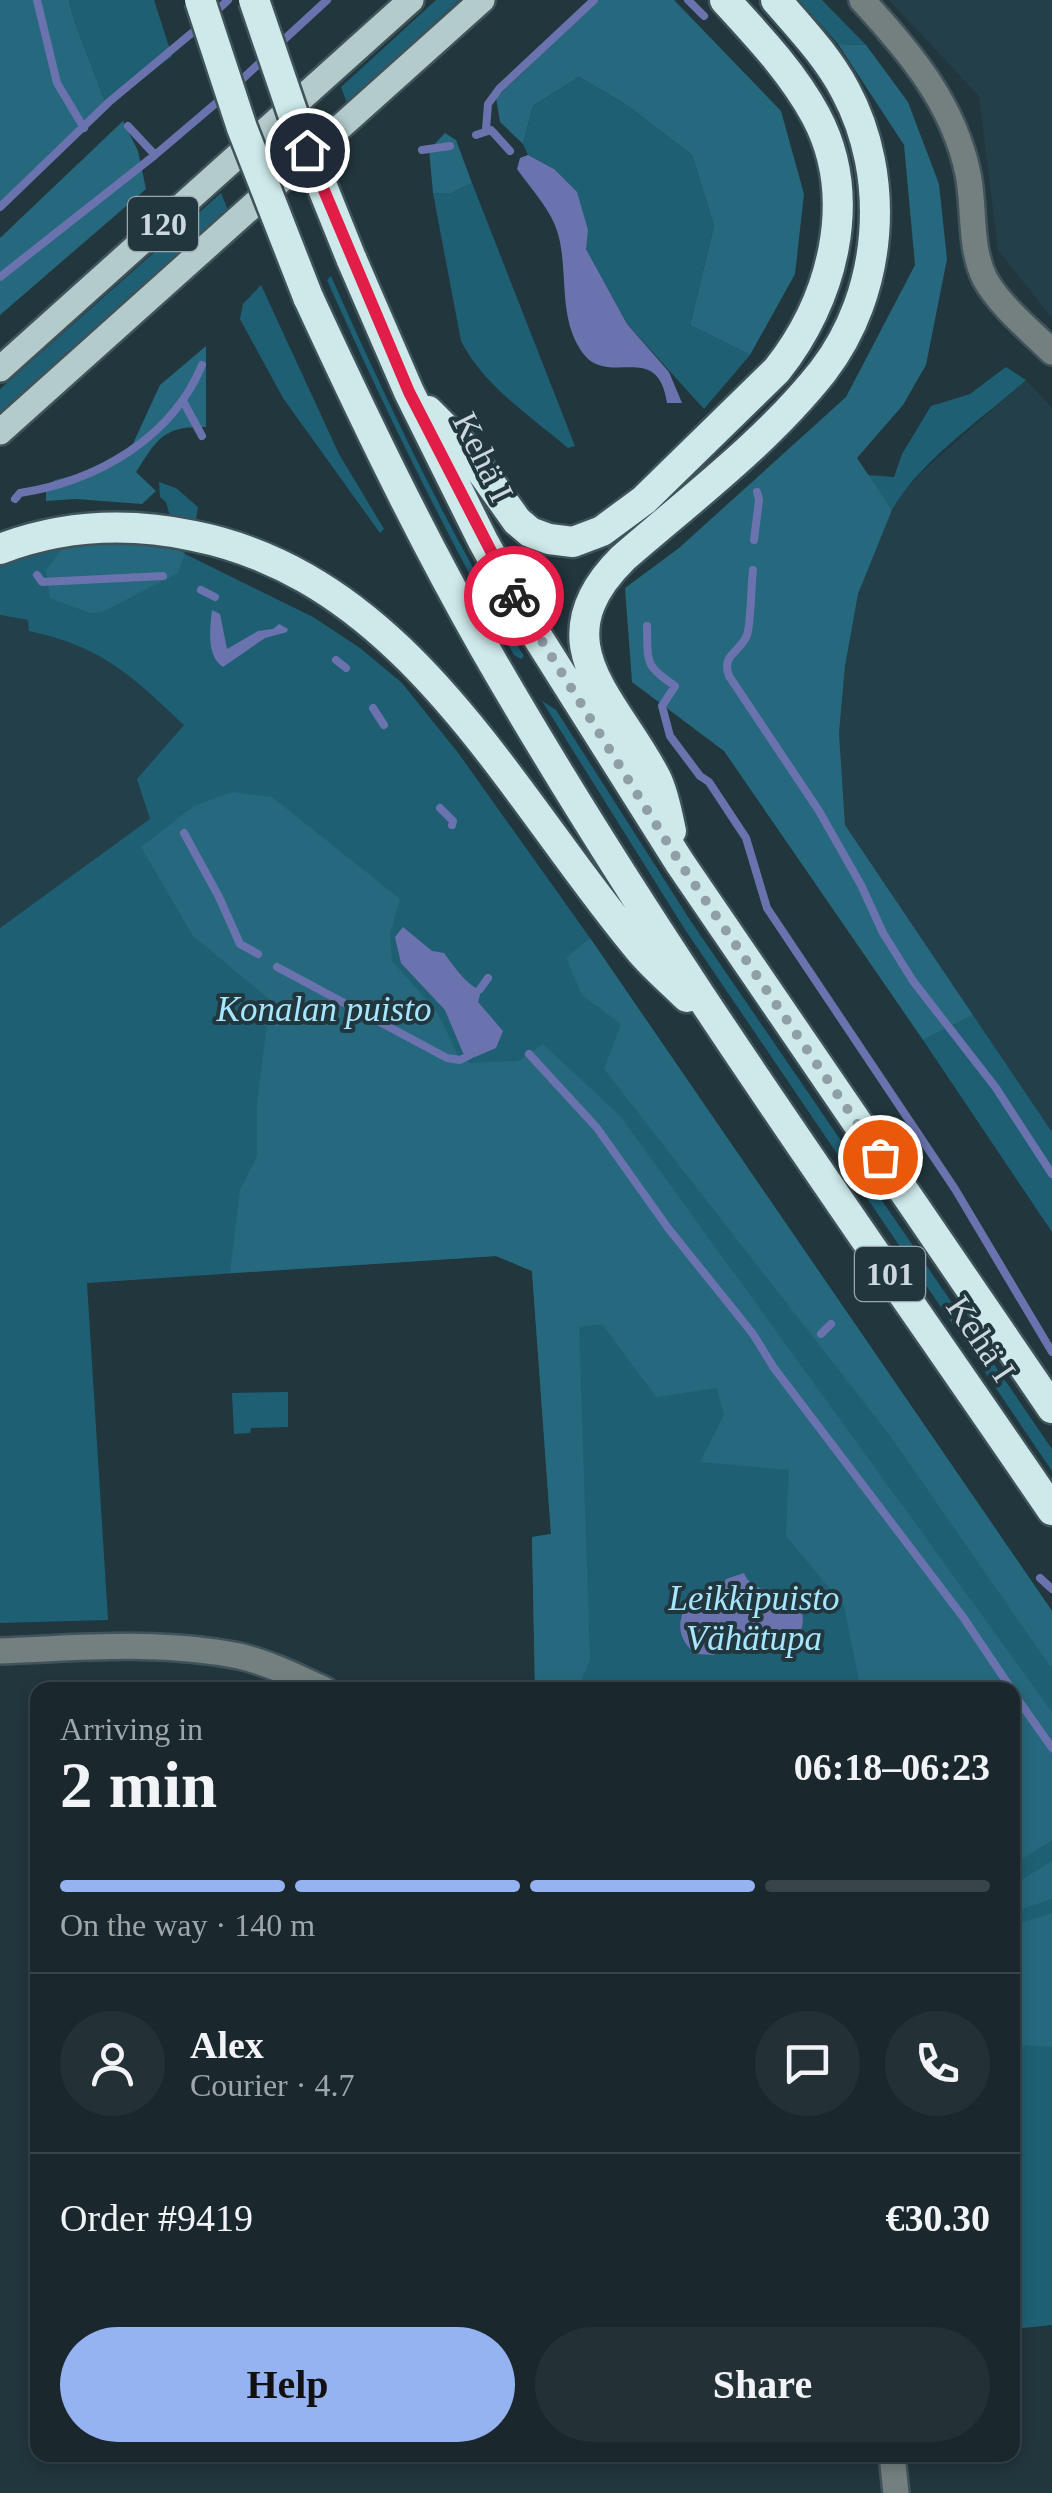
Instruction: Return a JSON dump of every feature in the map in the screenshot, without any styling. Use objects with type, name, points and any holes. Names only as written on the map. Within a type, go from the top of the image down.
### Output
[{"type":"highway","name":"Kehä I","points":[[200,0],[242,128],[308,297],[423,534],[484,647],[728,1038],[1052,1510]]},
{"type":"highway","name":"Kehä I","points":[[254,0],[293,114],[409,392],[483,541],[526,617],[680,863],[1052,1408]]},
{"type":"highway","points":[[409,392],[466,448],[517,521],[530,532],[573,542],[602,531],[644,500],[786,358],[818,304],[835,245],[837,216],[829,150],[817,118],[793,80],[725,0]]},
{"type":"highway","points":[[680,863],[658,781],[593,672],[584,640],[586,610],[605,576],[758,440],[826,367],[860,305],[872,249],[876,210],[872,174],[852,108],[822,52],[776,0]]},
{"type":"highway","points":[[0,550],[52,533],[130,527],[168,530],[263,554],[338,596],[418,668],[466,721],[640,951],[728,1038]]},
{"type":"main road","name":"120","points":[[0,370],[411,0]]},
{"type":"main road","name":"120","points":[[0,432],[482,0]]},
{"type":"street","points":[[862,0],[930,81],[951,121],[968,172],[975,249],[983,275],[1052,352]]},
{"type":"street","points":[[0,1651],[182,1648],[240,1656],[308,1682]]},
{"type":"street","points":[[893,2462],[896,2493]]},
{"type":"shaded area","points":[[889,0],[1052,0],[1052,318],[998,250],[979,96]]},
{"type":"shaded area","points":[[528,155],[554,169],[577,192],[588,230],[586,249],[627,324],[669,372],[682,403],[667,403],[661,383],[653,373],[642,368],[603,366],[591,361],[580,349],[569,324],[557,231],[543,203],[517,169],[520,158]]},
{"type":"shaded area","points":[[1026,380],[1052,408],[1052,1132],[845,825],[839,733],[845,666],[858,594],[892,510],[923,471]]},
{"type":"shaded area","points":[[212,610],[220,614],[227,649],[279,624],[288,629],[265,638],[223,667],[212,649]]},
{"type":"shaded area","points":[[0,615],[28,620],[105,657],[184,725],[137,779],[151,819],[0,928]]},
{"type":"shaded area","points":[[403,927],[432,951],[444,953],[465,980],[481,991],[478,1002],[503,1031],[496,1048],[475,1057],[463,1053],[445,1010],[401,963],[395,937]]},
{"type":"shaded area","points":[[744,1573],[761,1588],[795,1603],[803,1623],[797,1641],[774,1650],[733,1632],[714,1655],[695,1654],[681,1631],[686,1606],[719,1593],[726,1579]]},
{"type":"green space","points":[[0,0],[69,0],[107,107],[0,202]]},
{"type":"green space","points":[[69,0],[154,0],[172,56],[107,107]]},
{"type":"green space","points":[[436,0],[459,0],[347,103],[341,87]]},
{"type":"green space","points":[[598,0],[674,0],[781,111],[804,194],[795,274],[750,355],[690,325],[714,226],[692,155],[625,104],[579,77],[533,106],[523,144],[500,122],[496,98]]},
{"type":"green space","points":[[799,0],[822,0],[866,45],[838,44]]},
{"type":"green space","points":[[838,44],[866,45],[908,102],[939,184],[947,259],[926,365],[903,405],[857,458],[892,510],[858,594],[845,666],[839,733],[845,825],[973,1015],[923,1040],[724,751],[632,682],[625,588],[679,548],[846,397],[915,265],[904,145]]},
{"type":"green space","points":[[579,77],[625,104],[692,155],[714,226],[690,325],[750,355],[704,409],[627,324],[586,249],[587,230],[554,169],[528,155],[523,144],[533,106]]},
{"type":"green space","points":[[123,121],[138,151],[146,189],[0,315],[0,238]]},
{"type":"green space","points":[[445,133],[456,140],[472,183],[450,194],[433,193],[429,150]]},
{"type":"green space","points":[[472,183],[575,446],[568,448],[508,399],[482,372],[461,341],[433,193],[450,194]]},
{"type":"green space","points":[[221,193],[228,210],[0,412],[0,389]]},
{"type":"green space","points":[[331,276],[421,469],[524,656],[521,659],[514,655],[488,609],[416,470],[327,280]]},
{"type":"green space","points":[[261,285],[339,454],[384,529],[380,533],[283,398],[240,319],[243,304]]},
{"type":"green space","points":[[206,346],[206,427],[171,432],[150,450],[136,472],[156,491],[142,504],[46,501],[46,489],[55,480],[98,470],[131,448],[160,385]]},
{"type":"green space","points":[[1006,367],[1026,380],[936,457],[892,510],[867,475],[894,477],[902,454],[931,406],[970,394]]},
{"type":"green space","points":[[159,482],[176,488],[198,507],[196,520],[170,516],[160,497]]},
{"type":"green space","points":[[108,542],[167,545],[185,553],[178,573],[102,612],[90,613],[50,598],[46,570],[64,546]]},
{"type":"green space","name":"Konalan puisto","points":[[167,545],[313,617],[360,648],[402,683],[459,754],[590,938],[1052,1611],[1052,2325],[1020,2328],[1020,1682],[535,1682],[532,1537],[551,1534],[532,1271],[496,1256],[87,1283],[108,1620],[0,1623],[0,928],[150,819],[137,779],[184,725],[114,665],[77,645],[29,631],[28,620],[0,615],[0,563],[64,546]]},
{"type":"green space","points":[[542,701],[556,710],[690,920],[1052,1449],[1052,1471],[684,928]]},
{"type":"green space","points":[[232,792],[272,797],[400,899],[390,934],[392,961],[437,1012],[458,1055],[470,1063],[518,1061],[543,1044],[621,1117],[1052,1712],[1052,1840],[1020,1861],[1020,1682],[859,1682],[844,1606],[786,1536],[789,1470],[700,1462],[724,1415],[717,1388],[656,1397],[602,1324],[579,1327],[590,1660],[580,1682],[535,1682],[532,1537],[551,1534],[532,1271],[496,1256],[230,1273],[240,1190],[257,1156],[257,1104],[270,1000],[193,936],[141,847],[194,806]]},
{"type":"green space","points":[[590,938],[1052,1611],[1052,1669],[891,1437],[604,1069],[621,1024],[582,995],[566,958]]},
{"type":"green space","points":[[973,1015],[1052,1132],[1052,1232],[923,1040]]},
{"type":"green space","points":[[288,1392],[288,1427],[251,1428],[250,1433],[234,1434],[232,1393]]},
{"type":"green space","points":[[1052,1861],[1052,1899],[1020,1910],[1020,1881]]},
{"type":"green space","points":[[1052,1913],[1052,2047],[1020,2045],[1020,1924]]},
{"type":"waterway","points":[[37,0],[57,83],[84,128]]},
{"type":"waterway","points":[[213,14],[228,0]]},
{"type":"waterway","points":[[276,47],[327,0]]},
{"type":"waterway","points":[[486,129],[488,104],[499,89],[594,0]]},
{"type":"waterway","points":[[688,0],[704,16]]},
{"type":"waterway","points":[[0,207],[109,102],[199,27]]},
{"type":"waterway","points":[[236,85],[266,57]]},
{"type":"waterway","points":[[0,277],[222,98]]},
{"type":"waterway","points":[[128,126],[155,155]]},
{"type":"waterway","points":[[476,135],[491,130],[510,151]]},
{"type":"waterway","points":[[422,150],[450,146]]},
{"type":"waterway","points":[[15,499],[20,493],[77,478],[129,452],[172,414],[202,365]]},
{"type":"waterway","points":[[183,401],[202,436]]},
{"type":"waterway","points":[[754,540],[757,492]]},
{"type":"waterway","points":[[753,570],[748,630],[729,658],[729,676],[819,811],[883,933],[913,981],[996,1088],[1052,1174]]},
{"type":"waterway","points":[[37,575],[42,582],[163,576]]},
{"type":"waterway","points":[[201,590],[215,597]]},
{"type":"waterway","points":[[647,626],[650,662],[675,686],[662,706],[670,736],[709,782],[746,838],[767,908],[955,1189],[1052,1352]]},
{"type":"waterway","points":[[336,660],[346,668]]},
{"type":"waterway","points":[[373,708],[384,725]]},
{"type":"waterway","points":[[440,808],[453,821],[452,825]]},
{"type":"waterway","points":[[184,833],[240,944],[258,954]]},
{"type":"waterway","points":[[277,967],[447,1058],[460,1060],[470,1055]]},
{"type":"waterway","points":[[480,989],[488,978]]},
{"type":"waterway","points":[[529,1054],[597,1128],[668,1228],[753,1334],[774,1368],[963,1617],[1007,1682]]},
{"type":"waterway","points":[[821,1334],[831,1324]]},
{"type":"waterway","points":[[1040,1578],[1052,1589]]},
{"type":"waterway","points":[[1020,1702],[1052,1748]]},
{"type":"way so far","points":[[514,596],[680,863],[880,1157]]},
{"type":"route","points":[[307,150],[409,392],[514,596]]},
{"type":"park label","name":"Leikkipuisto Vähätupa","points":[[754,1618]]}]
